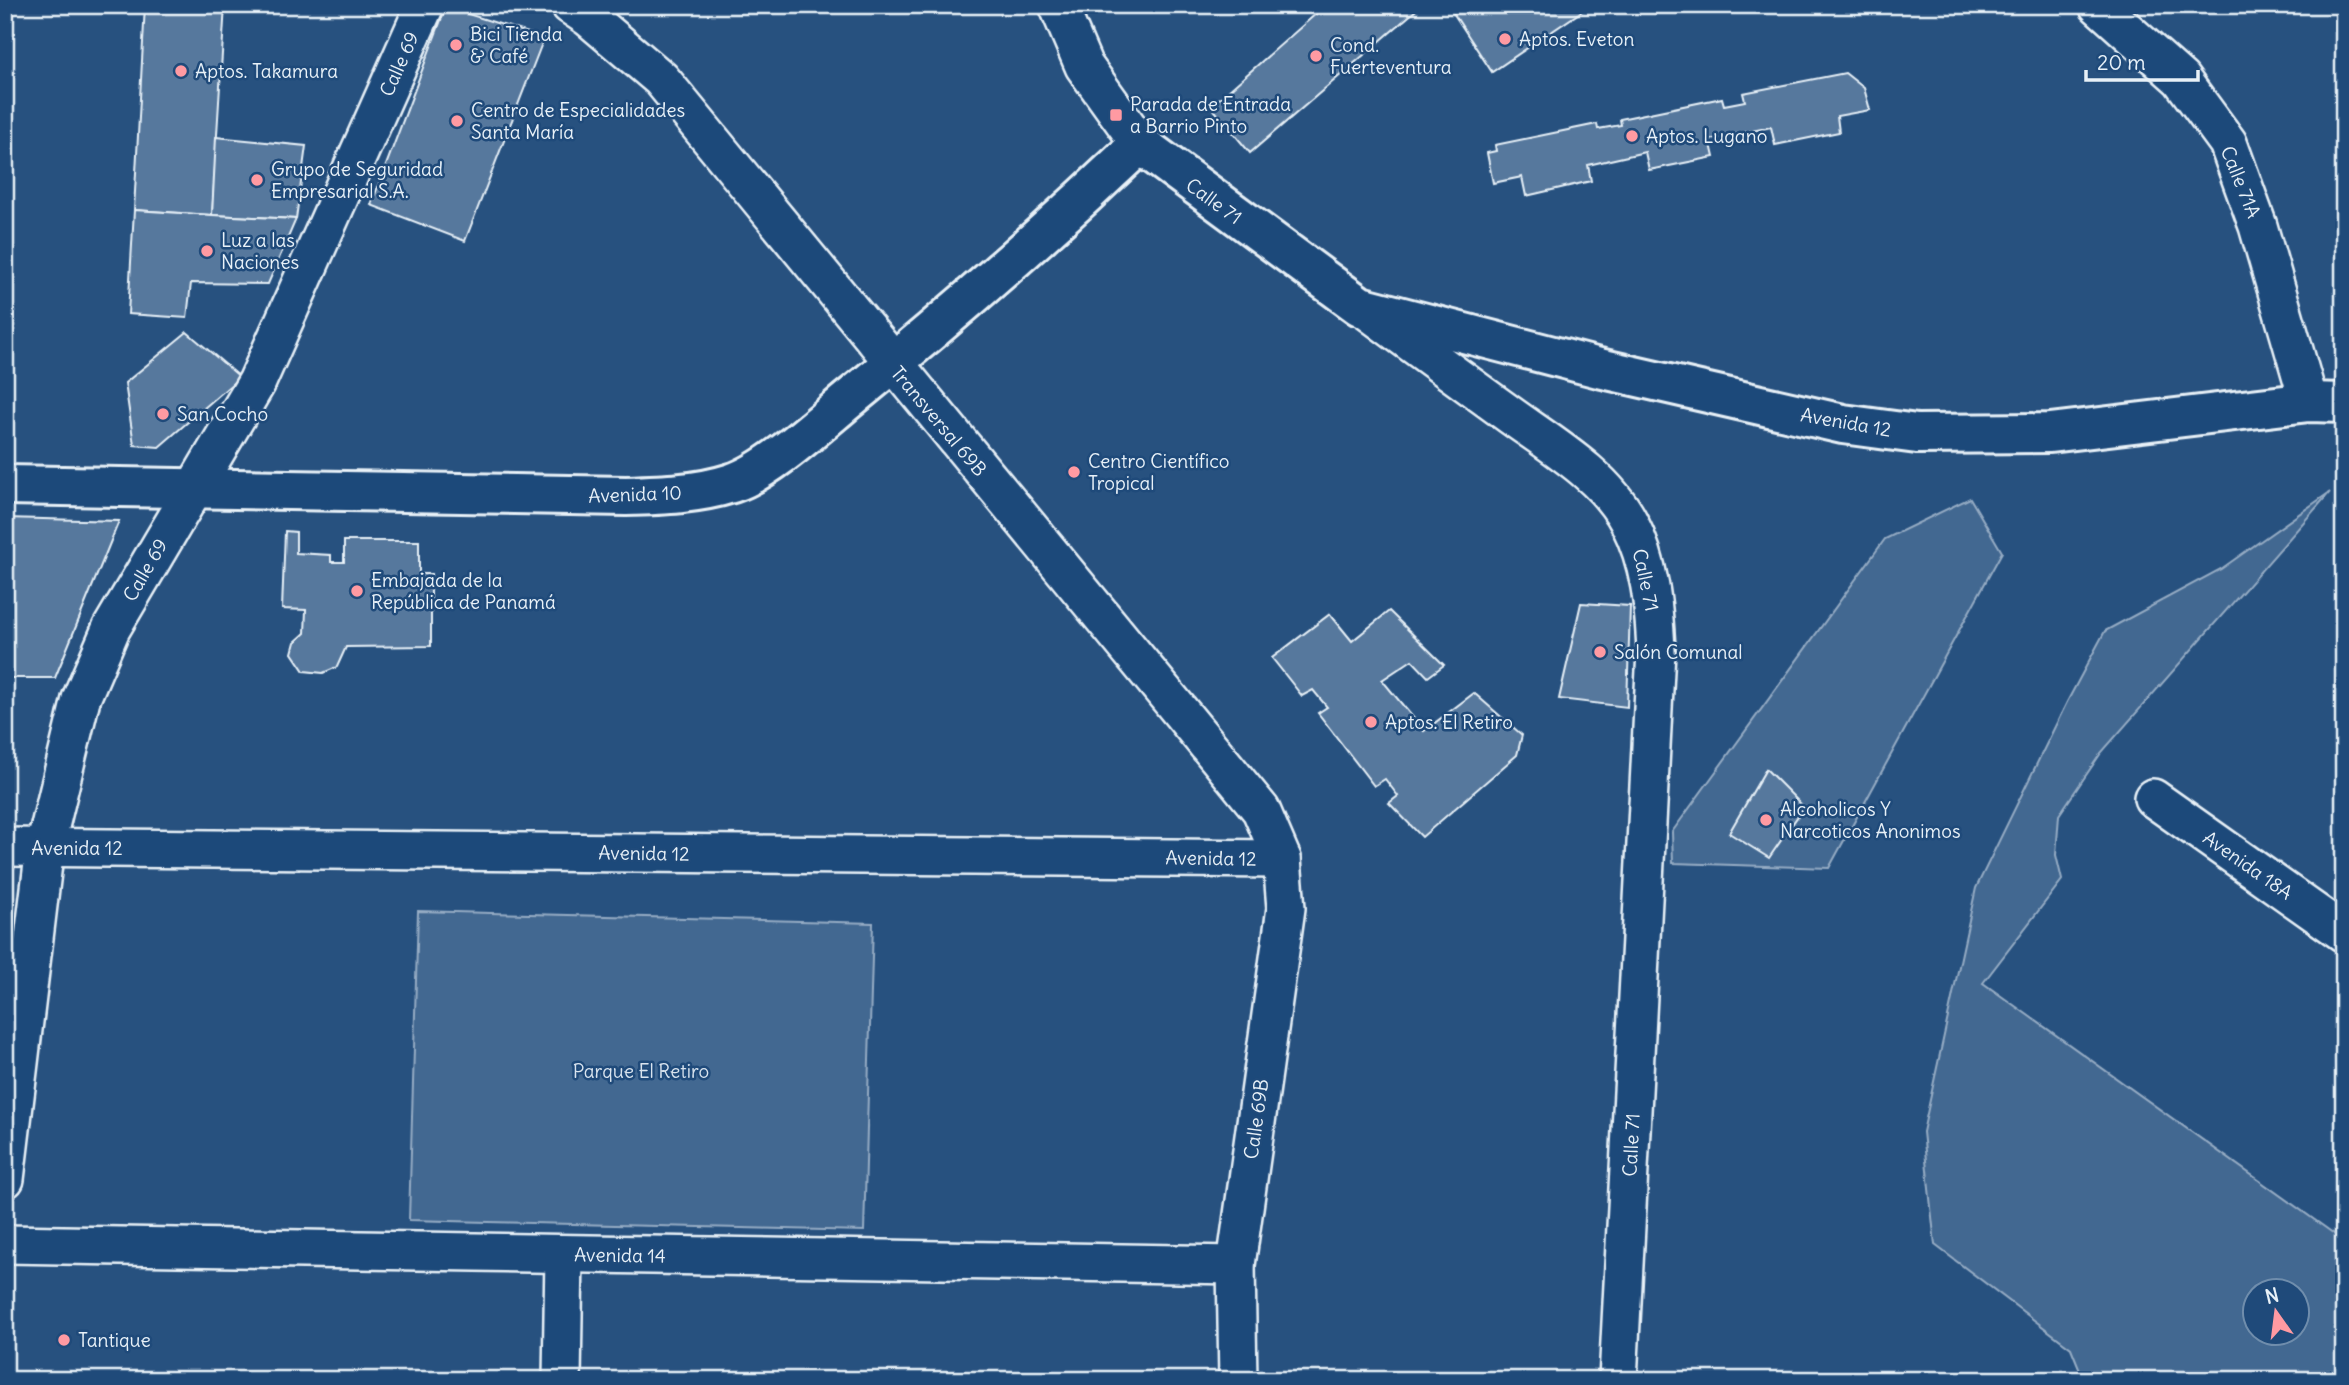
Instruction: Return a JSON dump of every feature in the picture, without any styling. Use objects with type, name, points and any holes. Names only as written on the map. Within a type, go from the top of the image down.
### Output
[{"type":"street","name":"Calle 69","points":[[5,1179],[45,847],[81,699],[111,629],[257,382],[425,5]]},
{"type":"street","name":"Transversal 69B","points":[[570,5],[589,17],[660,79],[892,365],[1261,810],[1282,859]]},
{"type":"street","name":"Calle 71","points":[[1058,5],[1084,66],[1140,144],[1570,459],[1602,487],[1628,519],[1644,556],[1654,606],[1656,651],[1618,1380]]},
{"type":"street","name":"Calle 71A","points":[[2098,5],[2181,79],[2228,143],[2326,403]]},
{"type":"street","name":"Avenida 10","points":[[5,485],[626,496],[687,493],[734,483],[788,450],[892,365],[1036,243],[1140,144]]},
{"type":"street","name":"Avenida 12","points":[[1360,306],[1612,371],[1843,424],[1917,434],[2050,433],[2326,403]]},
{"type":"street","name":"Avenida 18A","points":[[2153,798],[2344,933]]},
{"type":"street","name":"Avenida 12","points":[[5,847],[1282,859]]},
{"type":"street","name":"Calle 69B","points":[[1238,1380],[1236,1265],[1286,908],[1282,859]]},
{"type":"street","name":"Avenida 14","points":[[5,1244],[1236,1265]]},
{"type":"street","points":[[562,1380],[564,1254]]},
{"type":"green space","points":[[2330,492],[2101,753],[2059,815],[2056,855],[2062,880],[1983,983],[2344,1241],[2344,1380],[2084,1380],[2071,1348],[1935,1245],[1923,1132],[1976,888],[2067,702],[2105,631],[2221,569]]},
{"type":"green space","points":[[1970,498],[2002,552],[1829,868],[1673,863],[1672,832],[1885,539]]},
{"type":"green space","name":"Parque El Retiro","points":[[418,911],[873,923],[864,1231],[409,1220]]},
{"type":"building","name":"Aptos. Takamura","points":[[145,5],[225,5],[212,215],[134,210]]},
{"type":"building","name":"Cond. Fuerteventura","points":[[1326,5],[1422,5],[1250,153],[1211,106]]},
{"type":"building","name":"Aptos. Eveton","points":[[1448,5],[1591,5],[1492,72]]},
{"type":"building","name":"Centro de Especialidades Santa María","points":[[446,7],[544,38],[465,241],[371,205]]},
{"type":"building","name":"Aptos. Lugano","points":[[1845,73],[1864,88],[1870,110],[1837,116],[1839,132],[1775,145],[1771,127],[1710,140],[1714,157],[1649,170],[1645,152],[1588,165],[1591,181],[1526,196],[1522,177],[1493,183],[1487,153],[1496,151],[1495,145],[1597,124],[1598,129],[1621,125],[1620,119],[1722,98],[1724,105],[1745,101],[1743,93]]},
{"type":"building","name":"Grupo de Seguridad Empresarial S.A.","points":[[216,137],[306,146],[296,219],[212,215]]},
{"type":"building","name":"Luz a las Naciones","points":[[134,210],[296,219],[268,284],[191,283],[187,318],[128,314]]},
{"type":"building","name":"San Cocho","points":[[187,332],[240,377],[159,447],[134,445],[125,383]]},
{"type":"building","points":[[5,518],[119,521],[55,678],[5,678]]},
{"type":"building","name":"Embajada de la República de Panamá","points":[[285,531],[296,532],[296,553],[331,555],[331,562],[344,562],[344,541],[419,541],[419,574],[431,574],[431,646],[346,647],[337,667],[323,673],[304,671],[292,653],[295,642],[305,633],[306,610],[282,609]]},
{"type":"building","name":"Salón Comunal","points":[[1581,603],[1630,606],[1627,707],[1559,699]]},
{"type":"building","name":"Aptos. El Retiro","points":[[1389,611],[1444,665],[1428,677],[1412,660],[1382,680],[1424,731],[1474,693],[1522,735],[1517,755],[1422,837],[1389,803],[1398,796],[1385,779],[1374,786],[1318,713],[1327,707],[1313,690],[1302,696],[1272,658],[1330,614],[1352,641]]},
{"type":"building","name":"Alcoholicos Y Narcoticos Anonimos","points":[[1766,769],[1804,807],[1769,858],[1729,833]]},
{"type":"place","name":"Aptos. Eveton","points":[[1505,39]]},
{"type":"place","name":"Bici Tienda & Café","points":[[456,45]]},
{"type":"place","name":"Cond. Fuerteventura","points":[[1316,56]]},
{"type":"place","name":"Aptos. Takamura","points":[[181,71]]},
{"type":"place","name":"Parada de Entrada a Barrio Pinto","points":[[1116,115]]},
{"type":"place","name":"Centro de Especialidades Santa María","points":[[457,121]]},
{"type":"place","name":"Aptos. Lugano","points":[[1632,136]]},
{"type":"place","name":"Grupo de Seguridad Empresarial S.A.","points":[[257,180]]},
{"type":"place","name":"Luz a las Naciones","points":[[207,251]]},
{"type":"place","name":"San Cocho","points":[[163,414]]},
{"type":"place","name":"Centro Científico Tropical","points":[[1074,472]]},
{"type":"place","name":"Embajada de la República de Panamá","points":[[357,591]]},
{"type":"place","name":"Salón Comunal","points":[[1600,652]]},
{"type":"place","name":"Aptos. El Retiro","points":[[1371,722]]},
{"type":"place","name":"Alcoholicos Y Narcoticos Anonimos","points":[[1766,820]]},
{"type":"place","name":"Tantique","points":[[64,1340]]}]
